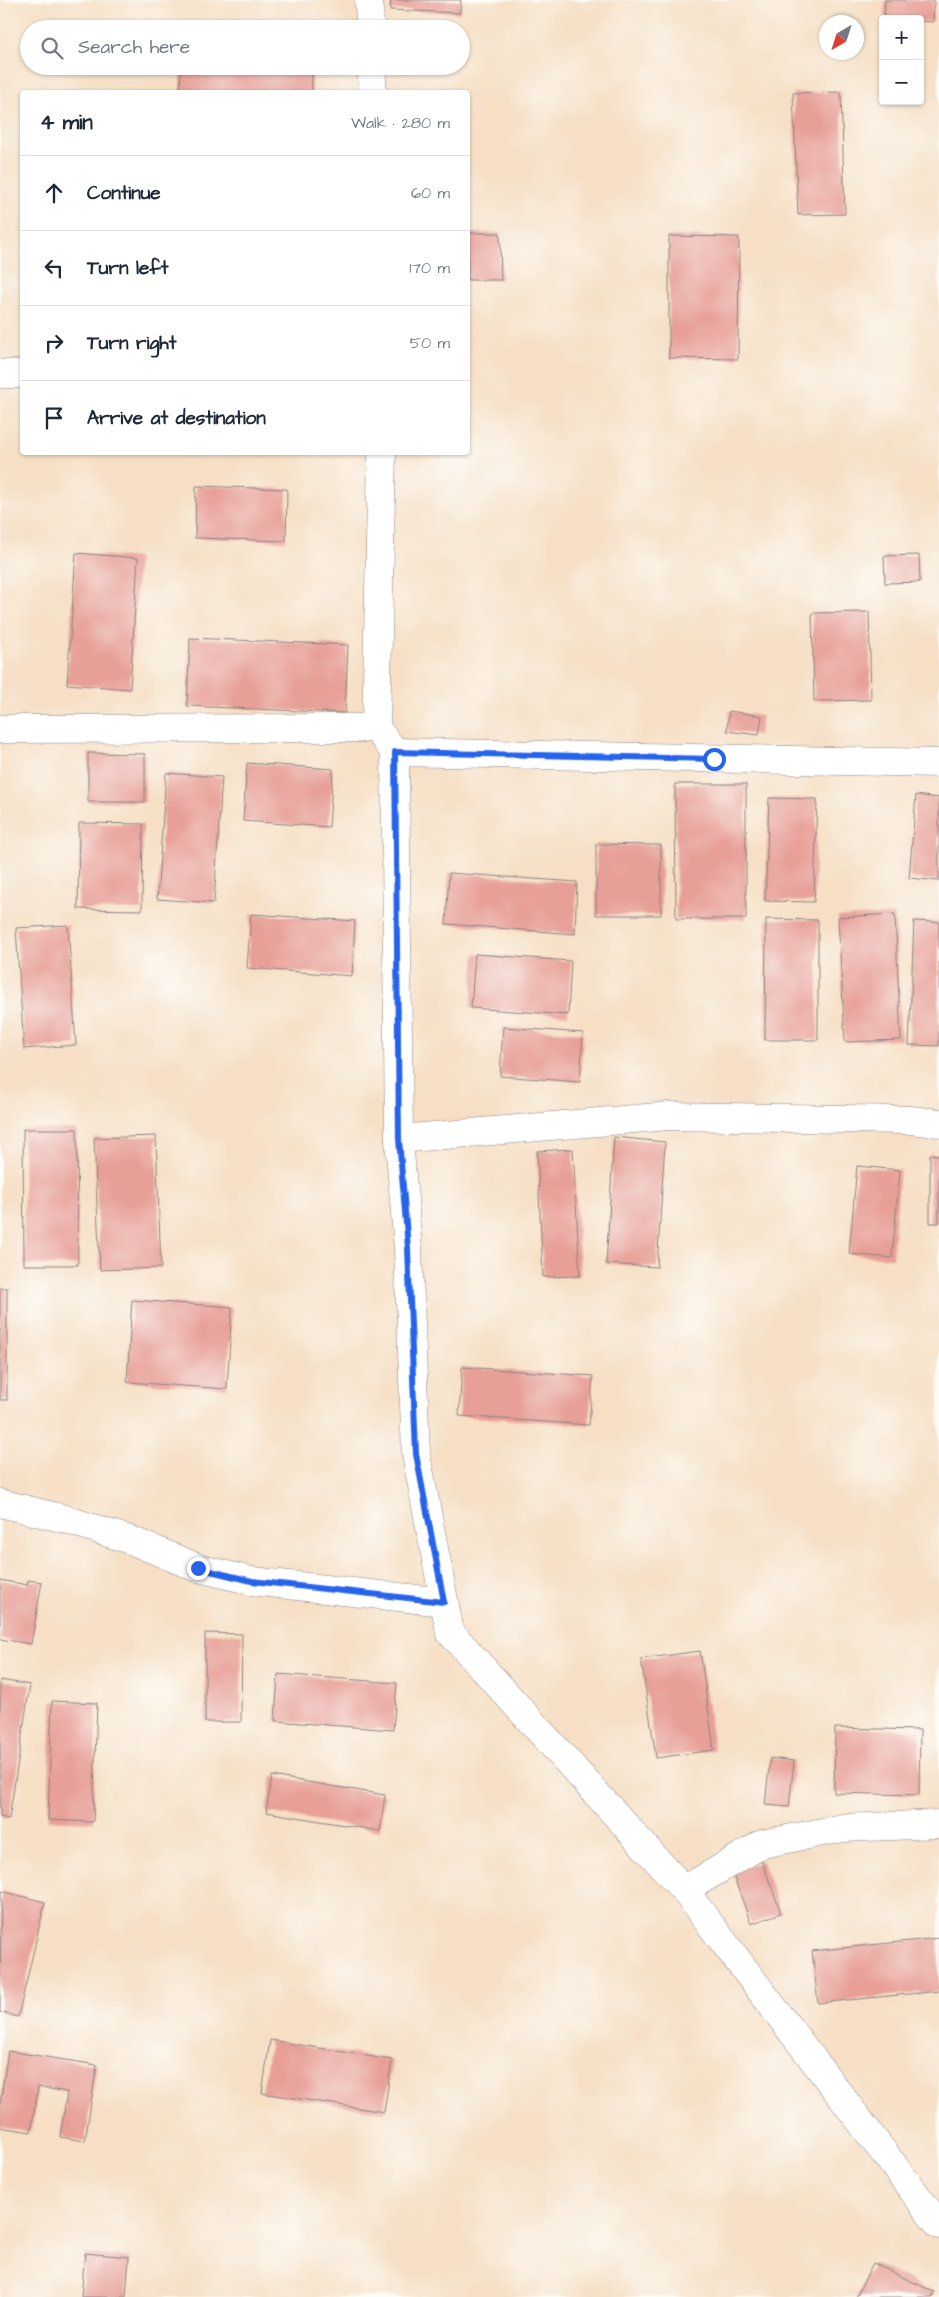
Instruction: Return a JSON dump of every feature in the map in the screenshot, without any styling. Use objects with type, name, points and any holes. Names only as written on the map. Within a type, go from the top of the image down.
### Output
[{"type":"street","points":[[369,0],[370,20]]},
{"type":"street","points":[[372,75],[372,90]]},
{"type":"street","points":[[0,374],[20,374]]},
{"type":"street","points":[[382,455],[376,728],[395,752],[399,1139],[408,1248],[416,1454],[450,1632],[684,1890],[939,2225]]},
{"type":"street","points":[[0,729],[376,728]]},
{"type":"street","points":[[395,752],[939,763]]},
{"type":"street","points":[[399,1139],[669,1116],[909,1120],[939,1123]]},
{"type":"street","points":[[0,1503],[65,1519],[133,1541],[198,1568],[252,1581],[444,1602]]},
{"type":"street","points":[[684,1890],[762,1844],[843,1828],[939,1824]]},
{"type":"building","points":[[391,0],[461,0],[460,13],[390,10]]},
{"type":"building","points":[[885,0],[934,0],[933,22],[924,21],[924,15],[884,15]]},
{"type":"building","points":[[181,75],[312,75],[312,90],[180,90]]},
{"type":"building","points":[[841,92],[845,214],[798,215],[793,93]]},
{"type":"building","points":[[470,233],[500,233],[501,280],[470,280]]},
{"type":"building","points":[[669,236],[739,237],[738,359],[669,358]]},
{"type":"building","points":[[196,486],[287,489],[286,541],[195,538]]},
{"type":"building","points":[[76,553],[138,558],[130,689],[67,684]]},
{"type":"building","points":[[919,555],[920,582],[885,583],[884,556]]},
{"type":"building","points":[[869,612],[871,700],[814,701],[812,613]]},
{"type":"building","points":[[190,638],[348,645],[345,713],[187,706]]},
{"type":"building","points":[[729,711],[762,716],[759,735],[727,731]]},
{"type":"building","points":[[88,753],[145,754],[145,802],[88,802]]},
{"type":"building","points":[[247,763],[333,769],[329,827],[243,821]]},
{"type":"building","points":[[166,773],[222,777],[214,903],[157,899]]},
{"type":"building","points":[[675,784],[746,784],[746,919],[676,919]]},
{"type":"building","points":[[916,795],[939,798],[939,881],[909,878]]},
{"type":"building","points":[[769,798],[817,799],[814,902],[765,901]]},
{"type":"building","points":[[79,823],[143,824],[142,910],[78,909]]},
{"type":"building","points":[[596,844],[661,845],[661,915],[596,915]]},
{"type":"building","points":[[449,873],[577,882],[575,934],[446,924]]},
{"type":"building","points":[[251,914],[355,921],[352,976],[247,968]]},
{"type":"building","points":[[895,914],[901,1040],[845,1042],[838,917]]},
{"type":"building","points":[[766,919],[818,920],[818,1040],[765,1040]]},
{"type":"building","points":[[914,921],[939,922],[939,1046],[909,1045]]},
{"type":"building","points":[[68,925],[76,1045],[24,1049],[16,928]]},
{"type":"building","points":[[475,954],[571,961],[568,1015],[471,1008]]},
{"type":"building","points":[[503,1027],[583,1033],[580,1082],[500,1076]]},
{"type":"building","points":[[23,1129],[77,1129],[78,1265],[24,1265]]},
{"type":"building","points":[[156,1136],[161,1268],[100,1270],[94,1138]]},
{"type":"building","points":[[614,1137],[665,1142],[657,1267],[606,1264]]},
{"type":"building","points":[[573,1149],[580,1276],[543,1277],[537,1151]]},
{"type":"building","points":[[930,1154],[939,1155],[939,1223],[930,1223]]},
{"type":"building","points":[[857,1166],[900,1170],[892,1258],[849,1254]]},
{"type":"building","points":[[0,1288],[7,1288],[7,1400],[0,1400]]},
{"type":"building","points":[[132,1300],[232,1307],[227,1389],[127,1382]]},
{"type":"building","points":[[462,1367],[593,1376],[589,1425],[459,1416]]},
{"type":"building","points":[[0,1580],[27,1585],[28,1580],[42,1582],[31,1644],[0,1639]]},
{"type":"building","points":[[205,1633],[242,1634],[241,1722],[205,1722]]},
{"type":"building","points":[[700,1651],[714,1750],[656,1758],[641,1659]]},
{"type":"building","points":[[278,1674],[397,1683],[393,1730],[275,1721]]},
{"type":"building","points":[[0,1680],[30,1685],[9,1819],[0,1817]]},
{"type":"building","points":[[52,1701],[97,1703],[93,1822],[48,1820]]},
{"type":"building","points":[[835,1728],[920,1730],[919,1795],[834,1793]]},
{"type":"building","points":[[770,1758],[794,1761],[789,1807],[765,1805]]},
{"type":"building","points":[[272,1776],[385,1795],[380,1831],[266,1812]]},
{"type":"building","points":[[762,1861],[781,1913],[751,1924],[732,1872]]},
{"type":"building","points":[[1,1891],[45,1902],[18,2017],[0,2012]]},
{"type":"building","points":[[939,1938],[939,1991],[818,2003],[812,1951]]},
{"type":"building","points":[[270,2040],[392,2060],[384,2112],[262,2093]]},
{"type":"building","points":[[8,2051],[97,2065],[85,2141],[60,2137],[67,2092],[38,2087],[31,2132],[0,2127],[0,2104]]},
{"type":"building","points":[[85,2253],[129,2257],[126,2297],[81,2297]]},
{"type":"building","points":[[873,2263],[934,2292],[932,2297],[856,2297]]},
{"type":"route","points":[[198,1568],[252,1581],[444,1602],[416,1454],[408,1248],[399,1139],[395,752],[714,759]]}]
